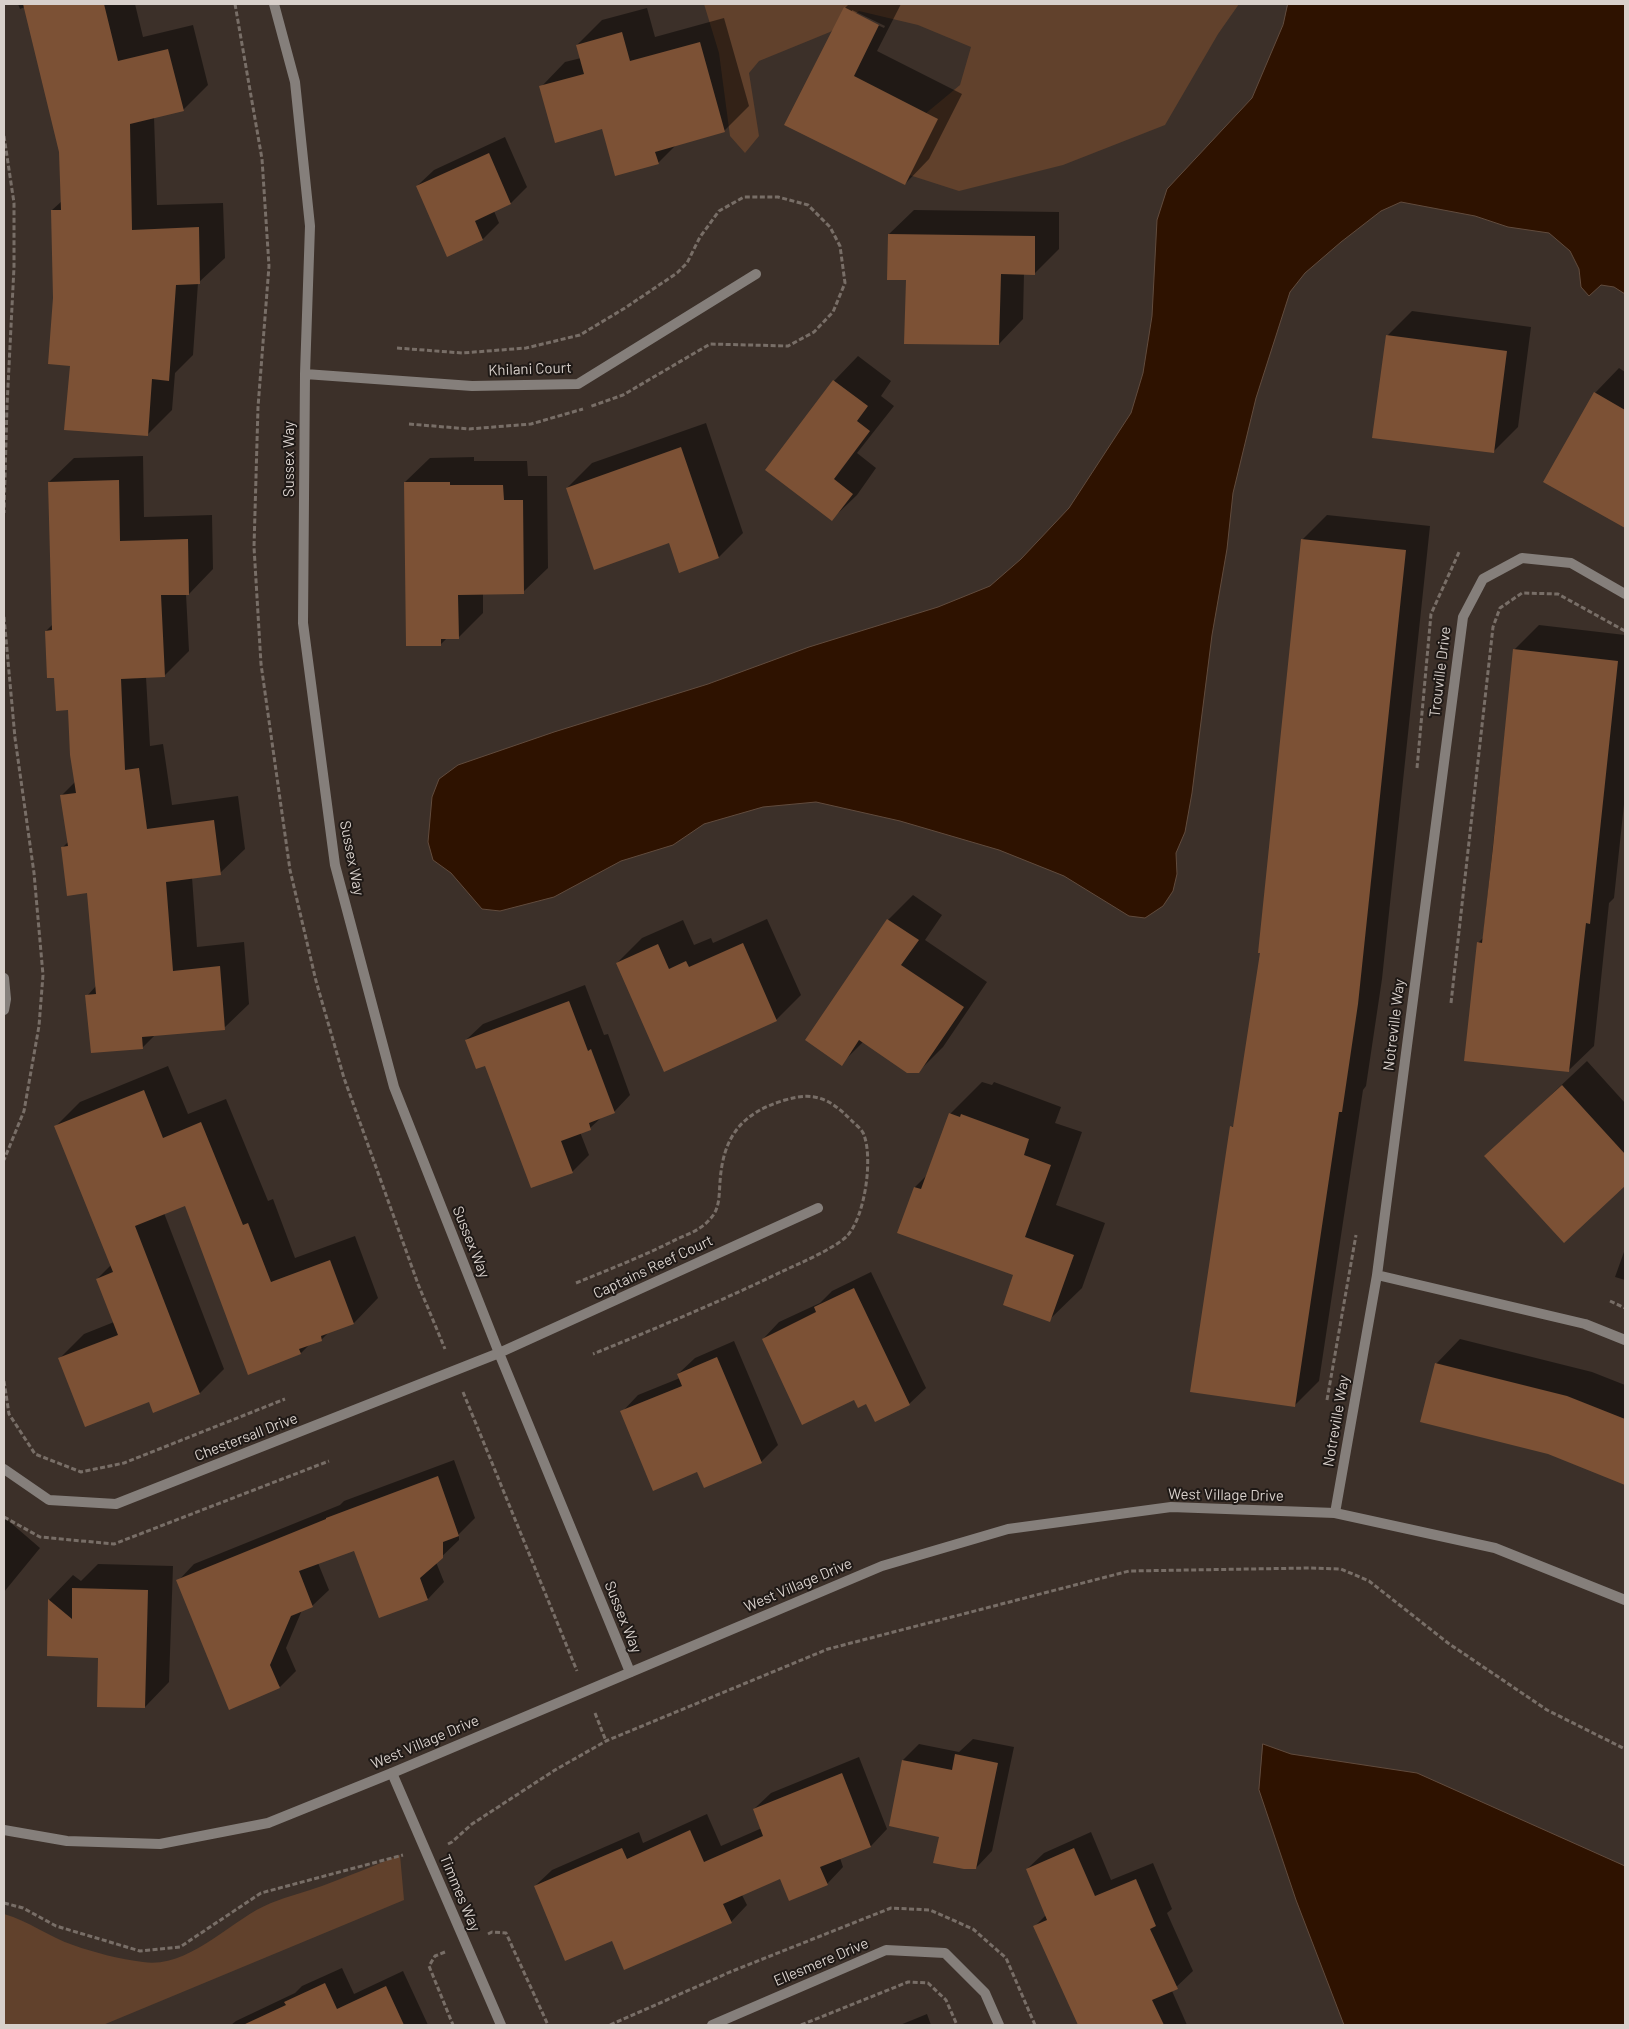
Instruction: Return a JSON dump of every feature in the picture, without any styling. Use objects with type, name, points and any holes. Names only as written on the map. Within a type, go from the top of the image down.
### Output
[{"type":"street","name":"Sussex Way","points":[[274,4],[295,82],[310,226],[305,374],[304,623],[335,865],[394,1087],[499,1353],[630,1672]]},
{"type":"street","name":"Khilani Court","points":[[305,374],[472,386],[578,384],[756,274]]},
{"type":"street","name":"Trouville Drive","points":[[1441,780],[1463,617],[1483,578],[1522,558],[1571,563],[1625,594]]},
{"type":"street","name":"Notreville Way","points":[[1335,1513],[1377,1275],[1441,780]]},
{"type":"street","points":[[4,978],[6,999],[4,1010]]},
{"type":"street","name":"Captains Reef Court","points":[[499,1353],[818,1208]]},
{"type":"street","points":[[1377,1275],[1585,1324],[1625,1340]]},
{"type":"street","name":"Chestersall Drive","points":[[4,1469],[49,1500],[116,1504],[499,1353]]},
{"type":"street","name":"West Village Drive","points":[[4,1830],[66,1841],[160,1844],[268,1823],[392,1773],[882,1566],[1008,1529],[1170,1507],[1335,1513],[1495,1548],[1625,1600]]},
{"type":"street","name":"Timmes Way","points":[[392,1773],[501,2025]]},
{"type":"street","name":"Ellesmere Drive","points":[[712,2025],[886,1950],[945,1953],[985,1993],[999,2025]]},
{"type":"path","points":[[4,136],[14,203],[14,267],[4,514]]},
{"type":"path","points":[[1451,1003],[1493,628],[1500,608],[1522,593],[1558,594],[1625,631]]},
{"type":"path","points":[[4,617],[15,738],[34,873],[42,975],[39,1026],[24,1111],[4,1160]]},
{"type":"path","points":[[1610,1301],[1625,1308]]},
{"type":"path","points":[[4,1380],[8,1414],[35,1454],[81,1472],[124,1464],[285,1399]]},
{"type":"path","points":[[4,1517],[40,1537],[114,1544],[329,1461]]},
{"type":"path","points":[[4,1903],[23,1908],[56,1926],[140,1951],[180,1947],[261,1893],[389,1858],[426,1851],[452,1842],[472,1824],[555,1770],[606,1740],[828,1649],[1129,1571],[1341,1569],[1369,1581],[1448,1643],[1547,1710],[1625,1749]]},
{"type":"path","points":[[454,2025],[429,1966],[435,1956],[492,1932],[506,1933],[548,2025]]},
{"type":"path","points":[[801,2025],[908,1982],[928,1983],[946,2000],[957,2025]]},
{"type":"shaded area","points":[[704,4],[1239,4],[1218,34],[1165,125],[1063,165],[959,191],[903,173],[901,134],[960,85],[971,47],[918,25],[859,11],[830,32],[759,61],[749,73],[759,136],[745,153],[730,136],[719,53]]},
{"type":"shaded area","points":[[1288,4],[1625,4],[1625,294],[1614,287],[1601,285],[1589,296],[1581,287],[1579,269],[1570,251],[1549,233],[1508,227],[1475,216],[1401,202],[1381,211],[1341,242],[1305,273],[1290,292],[1256,398],[1233,493],[1227,549],[1212,635],[1192,793],[1185,832],[1176,853],[1177,874],[1173,891],[1163,906],[1145,918],[1129,916],[1064,876],[999,850],[900,821],[816,802],[763,807],[704,824],[673,845],[621,861],[554,897],[500,911],[482,909],[451,873],[433,860],[428,842],[432,797],[439,779],[458,765],[554,732],[708,684],[809,647],[938,607],[990,586],[1021,559],[1069,508],[1131,413],[1143,373],[1152,316],[1157,220],[1167,189],[1252,98],[1283,25]]},
{"type":"shaded area","points":[[1263,1744],[1291,1754],[1417,1773],[1625,1866],[1625,2025],[1344,2025],[1296,1900],[1259,1790]]},
{"type":"shaded area","points":[[400,1855],[404,1900],[103,2025],[4,2025],[4,1914],[64,1942],[90,1951],[134,1961],[160,1962],[194,1951],[256,1910],[271,1903],[322,1886]]},
{"type":"building","points":[[23,4],[104,4],[118,61],[168,49],[184,111],[130,124],[132,230],[199,227],[200,284],[176,285],[169,381],[152,379],[148,436],[64,430],[70,366],[48,364],[53,298],[51,210],[61,210],[59,152]]},
{"type":"building","points":[[844,7],[879,25],[854,76],[938,119],[905,185],[784,125]]},
{"type":"building","points":[[622,32],[630,61],[700,42],[725,132],[655,152],[659,164],[615,176],[602,129],[555,143],[539,86],[584,74],[576,45]]},
{"type":"building","points":[[489,153],[511,204],[475,221],[483,240],[447,257],[416,186]]},
{"type":"building","points":[[888,234],[1035,236],[1035,275],[1001,274],[999,345],[904,344],[906,280],[887,280]]},
{"type":"building","points":[[1386,335],[1507,351],[1494,453],[1372,438]]},
{"type":"building","points":[[833,380],[868,406],[857,421],[870,431],[834,479],[853,494],[832,521],[765,470]]},
{"type":"building","points":[[1594,392],[1625,410],[1625,528],[1543,482]]},
{"type":"building","points":[[681,447],[719,558],[679,573],[669,543],[594,570],[566,488]]},
{"type":"building","points":[[119,480],[120,541],[188,539],[189,595],[161,595],[165,677],[121,679],[125,770],[139,768],[147,829],[214,820],[221,875],[166,882],[173,971],[220,966],[225,1030],[142,1037],[143,1049],[91,1053],[85,995],[96,994],[87,893],[67,896],[61,847],[68,846],[60,795],[76,793],[70,755],[68,710],[56,711],[54,678],[47,678],[45,631],[52,630],[48,482]]},
{"type":"building","points":[[404,482],[450,482],[450,485],[503,485],[504,500],[523,500],[524,594],[458,595],[459,639],[441,639],[441,646],[406,646]]},
{"type":"building","points":[[1301,539],[1406,550],[1358,1004],[1342,1112],[1339,1112],[1295,1407],[1190,1392],[1230,1126],[1233,1127],[1260,953],[1258,953]]},
{"type":"building","points":[[1513,649],[1618,661],[1590,924],[1586,923],[1569,1072],[1464,1061],[1477,942],[1482,943]]},
{"type":"building","points":[[887,919],[919,940],[901,965],[964,1007],[919,1073],[907,1073],[859,1040],[842,1066],[805,1040]]},
{"type":"building","points":[[743,943],[777,1021],[664,1072],[616,963],[658,944],[669,969],[686,961],[689,967]]},
{"type":"building","points":[[569,1001],[588,1051],[591,1049],[615,1113],[589,1123],[591,1130],[561,1141],[573,1173],[531,1188],[485,1066],[476,1069],[465,1040]]},
{"type":"building","points":[[1562,1085],[1625,1154],[1625,1186],[1564,1243],[1484,1156]]},
{"type":"building","points":[[144,1090],[163,1138],[201,1122],[243,1225],[248,1223],[271,1282],[330,1260],[354,1324],[321,1336],[322,1341],[299,1349],[301,1354],[248,1375],[185,1206],[135,1226],[200,1394],[153,1413],[149,1402],[85,1427],[58,1358],[118,1335],[96,1279],[113,1272],[54,1126]]},
{"type":"building","points":[[949,1113],[960,1117],[961,1114],[1029,1139],[1024,1155],[1051,1165],[1025,1237],[1074,1255],[1050,1322],[1003,1305],[1013,1275],[897,1233],[914,1187],[921,1189]]},
{"type":"building","points":[[854,1288],[910,1405],[875,1422],[866,1404],[858,1408],[854,1400],[802,1425],[762,1339],[816,1312],[814,1307]]},
{"type":"building","points":[[717,1357],[762,1463],[704,1488],[697,1472],[653,1491],[620,1411],[682,1386],[677,1374]]},
{"type":"building","points":[[1435,1363],[1567,1396],[1625,1419],[1625,1485],[1548,1454],[1420,1422]]},
{"type":"building","points":[[438,1476],[459,1536],[443,1542],[443,1558],[420,1578],[428,1600],[379,1618],[354,1551],[299,1571],[313,1607],[291,1616],[270,1665],[280,1688],[229,1710],[176,1580],[326,1518]]},
{"type":"building","points":[[72,1588],[148,1590],[145,1708],[97,1707],[98,1658],[47,1656],[48,1599],[72,1619]]},
{"type":"building","points":[[955,1754],[998,1763],[976,1869],[964,1869],[933,1863],[939,1837],[889,1826],[902,1760],[952,1770]]},
{"type":"building","points":[[842,1773],[871,1847],[820,1867],[828,1885],[789,1901],[780,1879],[723,1904],[732,1923],[624,1970],[612,1941],[565,1961],[534,1886],[622,1848],[627,1859],[690,1830],[704,1862],[763,1836],[753,1809]]},
{"type":"building","points":[[1074,1848],[1095,1896],[1136,1879],[1156,1926],[1150,1929],[1178,1989],[1152,2000],[1164,2025],[1078,2025],[1033,1926],[1047,1920],[1026,1869]]},
{"type":"building","points":[[325,1983],[337,2009],[386,1986],[404,2025],[243,2025],[286,2005],[284,2002]]}]
